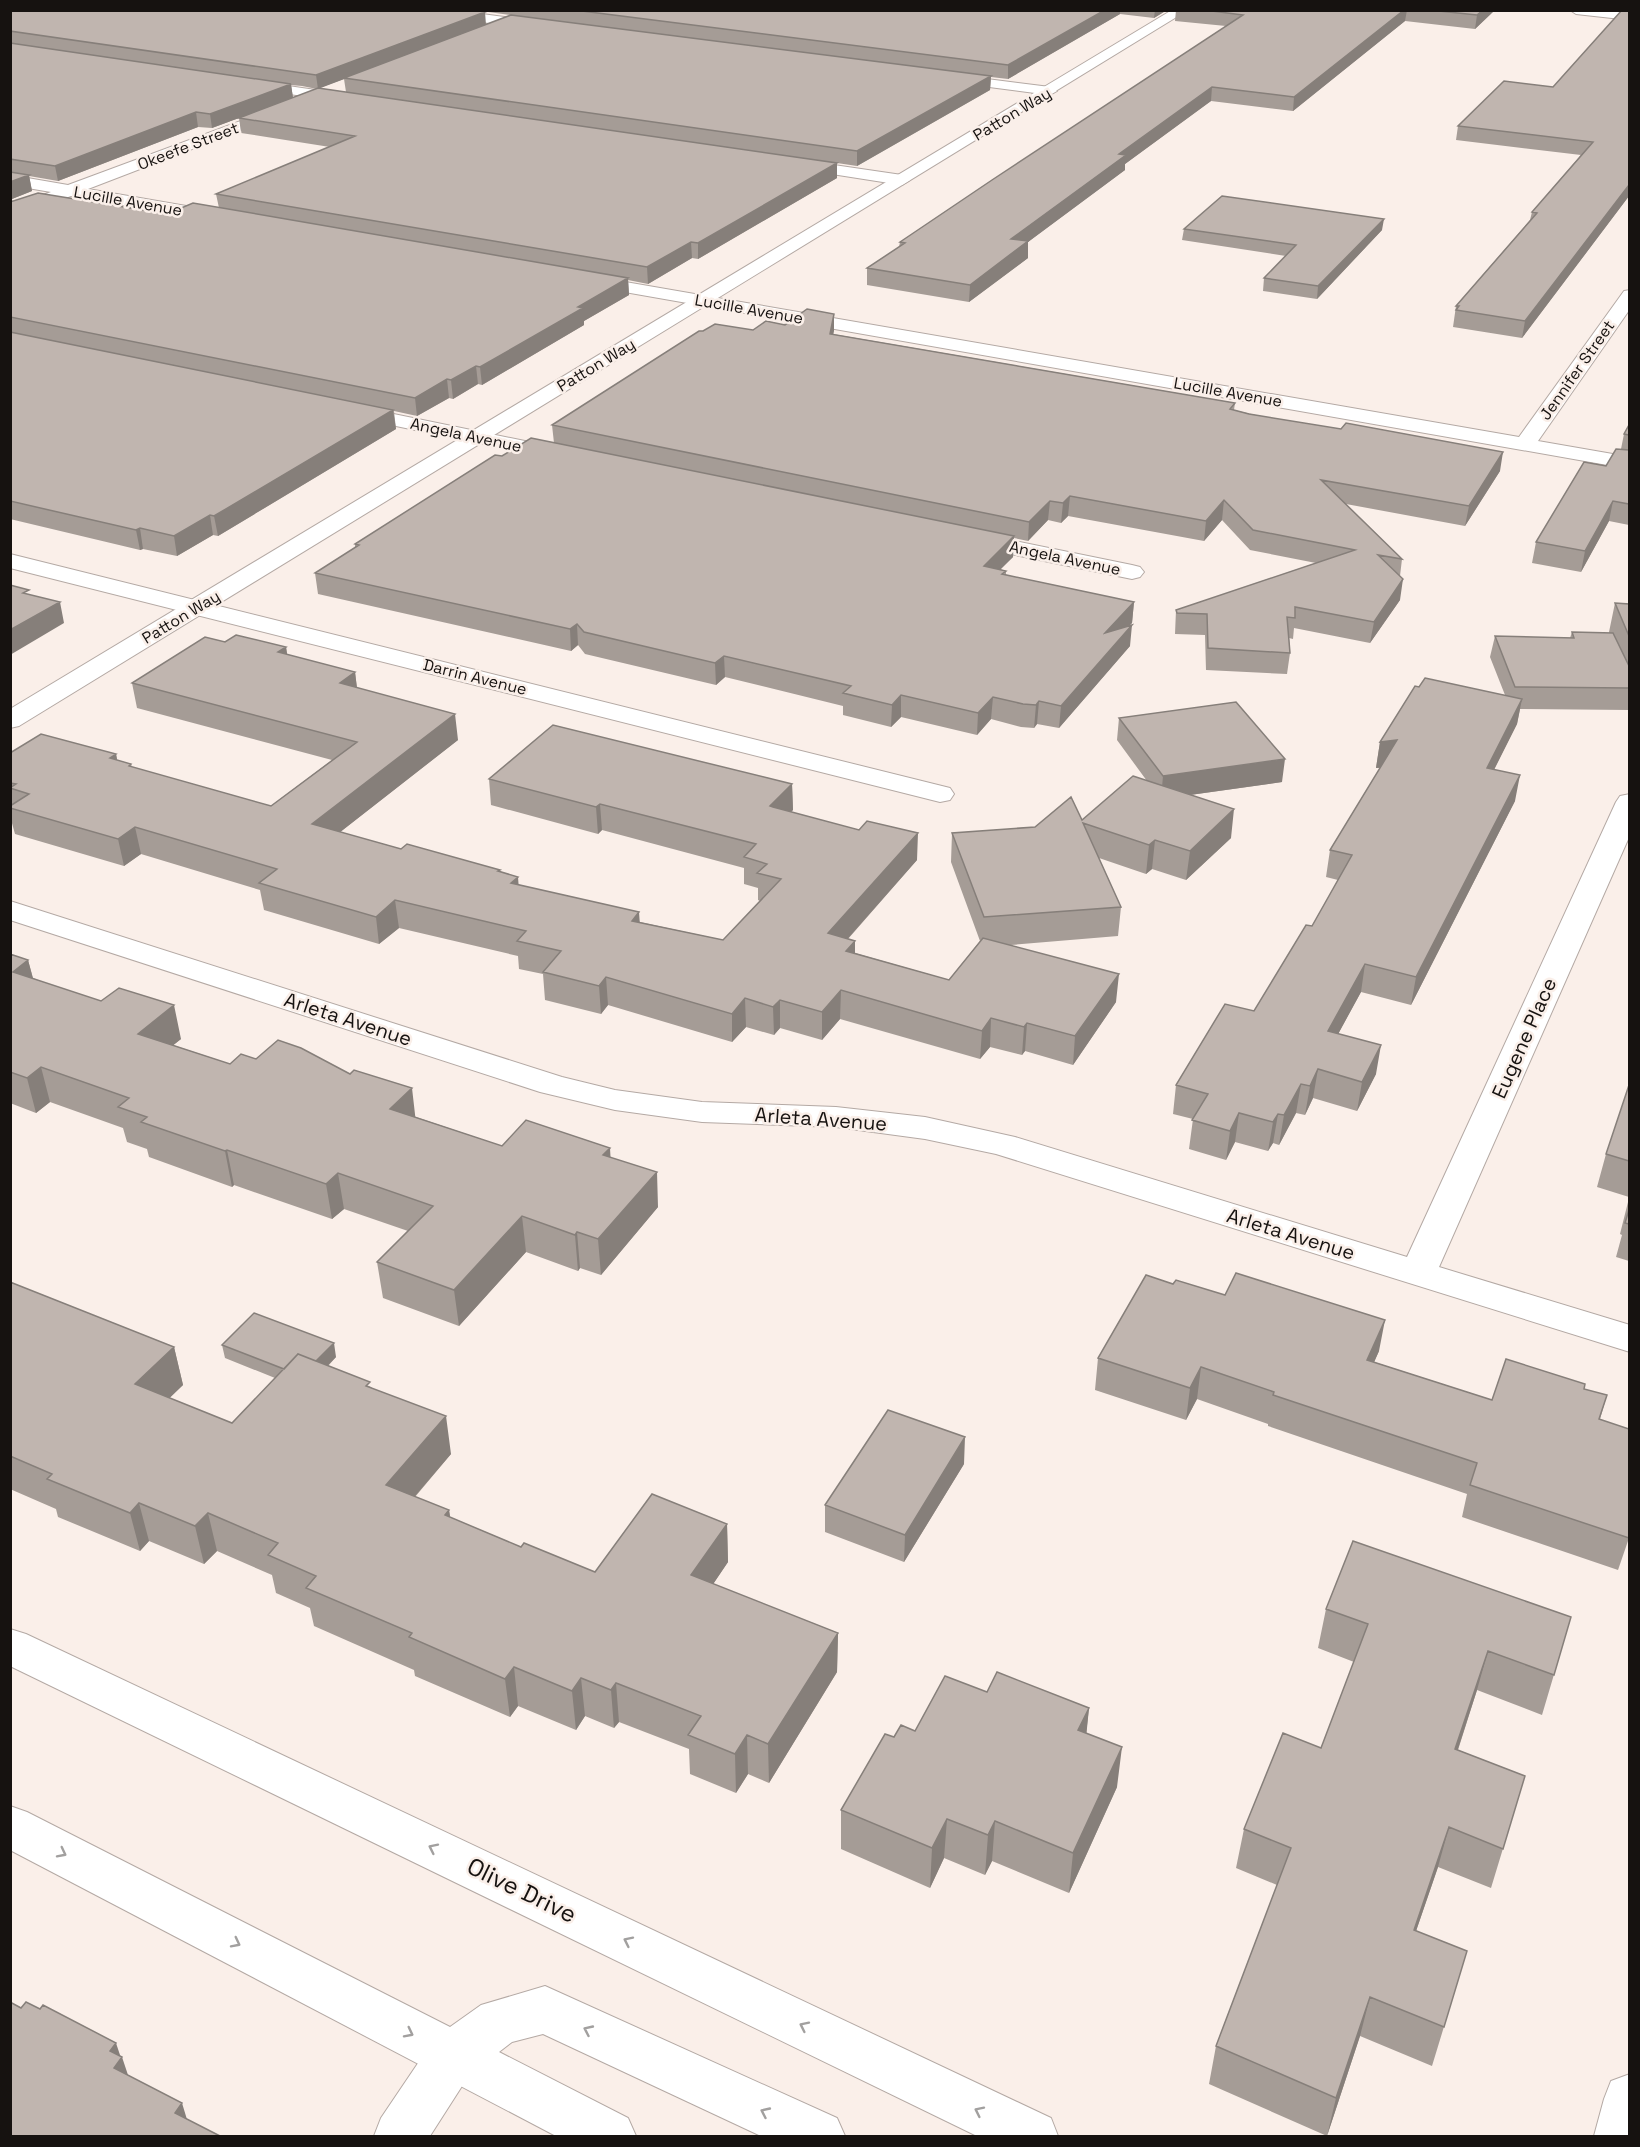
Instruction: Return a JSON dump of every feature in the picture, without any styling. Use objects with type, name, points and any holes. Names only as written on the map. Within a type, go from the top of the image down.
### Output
[{"type":"street","points":[[419,10],[558,28]]},
{"type":"street","points":[[479,34],[541,10]]},
{"type":"street","name":"Patton Way","points":[[10,720],[1182,10]]},
{"type":"street","points":[[1576,10],[1629,16]]},
{"type":"street","points":[[933,76],[1050,90]]},
{"type":"street","points":[[228,82],[367,102]]},
{"type":"street","name":"Okeefe Street","points":[[10,213],[352,83]]},
{"type":"street","points":[[774,161],[902,180]]},
{"type":"street","name":"Lucille Avenue","points":[[10,180],[234,219]]},
{"type":"street","name":"Lucille Avenue","points":[[562,276],[1629,463]]},
{"type":"street","name":"Jennifer Street","points":[[1525,444],[1629,295]]},
{"type":"street","name":"Angela Avenue","points":[[326,406],[583,459]]},
{"type":"street","name":"Angela Avenue","points":[[945,534],[1132,572]]},
{"type":"street","name":"Darrin Avenue","points":[[10,561],[940,794]]},
{"type":"street","name":"Eugene Place","points":[[1418,1273],[1629,802]]},
{"type":"street","name":"Arleta Avenue","points":[[10,910],[552,1085],[615,1100],[702,1112],[836,1117],[947,1133],[1003,1145],[1629,1339]]},
{"type":"street","name":"Olive Drive","points":[[10,1646],[1032,2136]]},
{"type":"street","points":[[10,1826],[609,2136]]},
{"type":"street","points":[[400,2136],[453,2055],[499,2022],[545,2010],[818,2136]]},
{"type":"street","points":[[1620,2136],[1629,2099]]},
{"type":"building","points":[[10,10],[473,10],[485,12],[316,75],[10,31]]},
{"type":"building","points":[[574,10],[1105,10],[1008,65]]},
{"type":"building","points":[[1204,10],[1404,10],[1294,97],[1212,87],[1119,154],[1126,155],[1011,239],[1028,241],[970,285],[867,268],[905,243],[900,242],[992,180],[1243,15]]},
{"type":"building","points":[[1429,10],[1483,10],[1477,15]]},
{"type":"building","points":[[1622,10],[1629,10],[1629,185],[1525,321],[1456,310],[1459,306],[1456,306],[1537,213],[1532,212],[1593,142],[1458,126],[1504,81],[1553,87]]},
{"type":"building","points":[[511,15],[991,76],[857,151],[344,78]]},
{"type":"building","points":[[10,43],[291,84],[210,114],[196,112],[55,166],[10,159]]},
{"type":"building","points":[[318,88],[837,163],[698,243],[691,242],[647,267],[216,194],[355,136],[239,118]]},
{"type":"building","points":[[10,172],[29,175],[10,182]]},
{"type":"building","points":[[38,193],[167,214],[193,203],[628,278],[578,307],[583,308],[480,367],[476,366],[451,380],[447,379],[415,398],[10,317],[10,202]]},
{"type":"building","points":[[1222,196],[1384,219],[1318,286],[1264,278],[1296,245],[1184,229]]},
{"type":"building","points":[[807,309],[834,314],[830,334],[1235,403],[1230,409],[1249,414],[1341,429],[1346,423],[1503,452],[1469,506],[1321,480],[1402,559],[1378,555],[1403,579],[1374,622],[1295,607],[1295,618],[1287,617],[1290,653],[1208,648],[1207,614],[1177,613],[1176,610],[1355,550],[1253,530],[1224,500],[1206,521],[1070,496],[1063,503],[1050,501],[1029,522],[552,425],[699,331],[715,324],[753,330],[766,321],[785,325]]},
{"type":"building","points":[[10,332],[393,410],[214,516],[210,515],[174,536],[140,528],[136,530],[10,501]]},
{"type":"building","points":[[1629,425],[1629,435],[1624,434]]},
{"type":"building","points":[[531,438],[1014,536],[984,566],[1006,571],[1002,574],[1134,602],[1105,633],[1132,625],[1061,706],[1039,701],[1036,705],[1023,704],[993,697],[978,713],[901,695],[892,705],[843,693],[851,686],[724,656],[715,663],[584,632],[577,624],[570,629],[315,573],[359,545],[355,544],[495,455],[502,456]]},
{"type":"building","points":[[1616,449],[1629,450],[1629,504],[1613,501],[1585,551],[1536,542],[1584,462],[1606,466]]},
{"type":"building","points":[[10,585],[29,590],[23,593],[60,602],[10,630]]},
{"type":"building","points":[[1615,603],[1629,604],[1629,636]]},
{"type":"building","points":[[1572,632],[1613,633],[1629,666],[1629,688],[1515,687],[1495,636],[1574,638]]},
{"type":"building","points":[[236,635],[286,647],[278,652],[355,672],[340,683],[455,714],[312,824],[401,849],[407,844],[500,870],[498,871],[518,877],[511,883],[639,912],[632,921],[723,940],[781,879],[757,873],[767,864],[744,857],[756,844],[600,804],[596,807],[489,779],[553,725],[792,784],[770,806],[773,807],[859,830],[867,821],[918,833],[828,933],[855,941],[846,951],[949,980],[983,938],[1119,974],[1075,1036],[1027,1023],[1024,1027],[991,1018],[982,1031],[841,990],[822,1012],[780,1000],[773,1007],[745,998],[732,1014],[606,977],[599,986],[543,972],[561,951],[517,941],[526,931],[395,900],[376,917],[259,883],[277,869],[135,827],[118,839],[10,808],[29,794],[10,788],[16,784],[10,783],[10,753],[41,734],[116,754],[110,758],[131,764],[129,766],[271,806],[357,742],[132,683],[205,637],[225,642]]},
{"type":"building","points":[[1425,678],[1522,699],[1487,768],[1520,775],[1416,977],[1365,964],[1328,1031],[1381,1045],[1362,1082],[1318,1069],[1310,1086],[1301,1084],[1284,1115],[1278,1114],[1273,1122],[1239,1113],[1230,1131],[1192,1120],[1208,1094],[1176,1085],[1225,1004],[1254,1011],[1306,925],[1312,926],[1352,855],[1330,850],[1397,740],[1380,742],[1415,686],[1419,687]]},
{"type":"building","points":[[1236,702],[1285,759],[1163,776],[1119,718]]},
{"type":"building","points":[[1133,776],[1234,809],[1190,851],[1155,840],[1149,845],[1083,823],[1121,907],[984,917],[952,833],[1035,827],[1071,797],[1082,820]]},
{"type":"building","points":[[10,954],[28,960],[13,972],[101,1001],[119,988],[174,1005],[138,1034],[230,1064],[241,1054],[256,1059],[278,1040],[301,1048],[350,1074],[354,1070],[412,1088],[390,1109],[502,1146],[526,1120],[610,1148],[603,1155],[657,1172],[598,1239],[577,1232],[575,1235],[522,1216],[454,1290],[377,1262],[433,1206],[338,1173],[326,1184],[141,1122],[147,1117],[118,1107],[129,1098],[41,1067],[27,1078],[10,1072]]},
{"type":"building","points":[[1629,1085],[1629,1161],[1606,1154]]},
{"type":"building","points":[[1629,1210],[1629,1224],[1625,1223]]},
{"type":"building","points":[[1236,1273],[1385,1320],[1367,1360],[1492,1400],[1506,1359],[1585,1384],[1584,1389],[1607,1395],[1599,1419],[1629,1429],[1629,1538],[1470,1485],[1477,1463],[1273,1395],[1274,1392],[1201,1367],[1190,1388],[1098,1358],[1146,1275],[1173,1284],[1176,1280],[1225,1295]]},
{"type":"building","points":[[10,1282],[174,1347],[135,1384],[232,1423],[298,1354],[370,1382],[366,1386],[446,1416],[386,1485],[449,1510],[445,1515],[521,1547],[524,1543],[595,1572],[652,1494],[727,1524],[691,1575],[838,1633],[768,1744],[747,1735],[735,1754],[688,1735],[701,1716],[616,1683],[611,1690],[581,1678],[572,1691],[514,1667],[505,1679],[409,1637],[412,1633],[306,1588],[316,1576],[268,1555],[278,1543],[208,1513],[195,1526],[139,1503],[130,1513],[47,1479],[52,1474],[10,1456]]},
{"type":"building","points":[[254,1313],[334,1343],[316,1361],[298,1354],[284,1369],[222,1345]]},
{"type":"building","points":[[888,1410],[965,1437],[905,1535],[825,1505]]},
{"type":"building","points":[[1353,1541],[1571,1617],[1554,1675],[1488,1651],[1455,1749],[1525,1776],[1503,1849],[1449,1827],[1414,1930],[1467,1951],[1444,2027],[1370,1997],[1336,2098],[1216,2046],[1291,1848],[1244,1829],[1283,1733],[1321,1748],[1368,1624],[1326,1609]]},
{"type":"building","points":[[997,1672],[1089,1708],[1078,1730],[1122,1747],[1073,1853],[995,1821],[988,1835],[947,1819],[932,1848],[841,1810],[885,1734],[894,1737],[901,1725],[915,1731],[945,1676],[987,1692]]},
{"type":"building","points":[[10,2002],[21,2008],[26,2002],[40,2009],[43,2005],[116,2043],[110,2051],[122,2057],[114,2068],[182,2103],[175,2113],[220,2136],[10,2136]]}]
